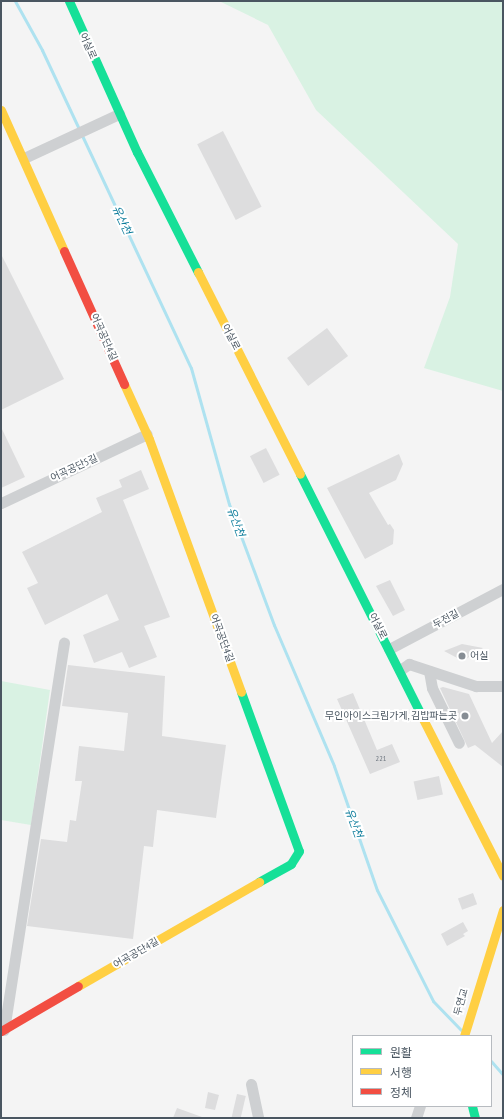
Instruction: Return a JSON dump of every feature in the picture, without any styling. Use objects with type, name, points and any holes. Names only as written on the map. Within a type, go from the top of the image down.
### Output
[{"type":"street","name":"어실로","points":[[69,1],[119,114],[400,670],[446,768],[503,876]]},
{"type":"street","name":"어곡공단4길","points":[[1,110],[24,158],[147,434],[299,851],[290,864],[2,1031]]},
{"type":"street","points":[[24,158],[119,114]]},
{"type":"street","name":"어곡공단5길","points":[[1,503],[147,434]]},
{"type":"street","name":"두전길","points":[[389,649],[503,589]]},
{"type":"street","name":"어곡공단4길","points":[[2,1031],[64,643]]},
{"type":"street","points":[[400,670],[409,664],[476,686],[503,686]]},
{"type":"street","points":[[429,671],[432,688],[459,743]]},
{"type":"street","name":"두연교","points":[[464,1035],[481,975],[503,910]]},
{"type":"street","points":[[251,1084],[258,1118]]},
{"type":"street","points":[[416,1118],[420,1107]]},
{"type":"street","points":[[472,1107],[475,1118]]},
{"type":"green space","points":[[219,1],[503,1],[503,391],[424,368],[450,297],[458,244],[316,110],[268,25]]},
{"type":"green space","points":[[1,681],[50,690],[31,825],[1,820]]},
{"type":"building","points":[[223,131],[262,207],[236,220],[197,144]]},
{"type":"building","points":[[1,254],[64,379],[1,410]]},
{"type":"building","points":[[327,328],[348,356],[308,386],[287,358]]},
{"type":"building","points":[[1,427],[25,477],[1,488]]},
{"type":"building","points":[[266,448],[280,475],[264,483],[250,456]]},
{"type":"building","points":[[399,454],[403,464],[396,480],[369,493],[388,525],[390,524],[394,530],[393,544],[365,559],[327,488]]},
{"type":"building","points":[[141,470],[149,489],[123,500],[170,617],[144,626],[157,657],[129,668],[122,652],[94,663],[83,635],[119,620],[107,594],[45,625],[27,588],[38,583],[22,552],[102,512],[96,498],[122,487],[119,480]]},
{"type":"building","points":[[390,580],[405,610],[393,616],[376,586]]},
{"type":"building","name":"어실","points":[[462,644],[483,648],[463,661],[444,651]]},
{"type":"building","points":[[68,665],[165,676],[162,736],[226,745],[216,818],[157,810],[153,847],[144,846],[133,939],[27,926],[41,839],[67,842],[70,820],[76,821],[82,781],[75,781],[79,746],[124,751],[128,713],[62,706]]},
{"type":"building","name":"무인아이스크림가게, 김밥파는곳","points":[[443,687],[469,694],[492,743],[503,731],[503,767],[475,745],[468,748],[440,688]]},
{"type":"building","points":[[353,693],[377,750],[392,744],[400,762],[370,774],[337,699]]},
{"type":"building","points":[[439,776],[443,795],[418,800],[414,781]]},
{"type":"building","points":[[473,893],[477,904],[462,910],[458,898]]},
{"type":"building","points":[[463,922],[468,931],[463,934],[465,936],[447,946],[441,934]]},
{"type":"building","points":[[208,1092],[219,1095],[215,1110],[205,1108]]},
{"type":"building","points":[[237,1094],[246,1096],[241,1118],[232,1117]]},
{"type":"building","points":[[177,1108],[202,1117],[202,1118],[173,1118]]},
{"type":"waterway","name":"유산천","points":[[15,1],[42,50],[191,368],[229,504],[274,625],[334,766],[377,890],[433,1001],[461,1030]]},
{"type":"waterway","name":"유산천","points":[[492,1062],[503,1075]]},
{"type":"traffic: fast","points":[[69,1],[137,152],[198,272]]},
{"type":"traffic: fast","points":[[300,474],[423,719]]},
{"type":"traffic: fast","points":[[241,692],[299,851],[291,864],[259,882]]},
{"type":"traffic: fast","points":[[472,1107],[475,1118]]},
{"type":"traffic: slow","points":[[1,110],[64,251]]},
{"type":"traffic: slow","points":[[198,272],[300,474]]},
{"type":"traffic: slow","points":[[124,384],[149,439],[241,692]]},
{"type":"traffic: slow","points":[[423,719],[503,876]]},
{"type":"traffic: slow","points":[[78,986],[259,882]]},
{"type":"traffic: slow","points":[[464,1035],[503,910]]},
{"type":"traffic: jam","points":[[64,251],[124,384]]},
{"type":"traffic: jam","points":[[1,1031],[78,986]]},
{"type":"place","name":"어실","points":[[462,656]]},
{"type":"place","name":"무인아이스크림가게, 김밥파는곳","points":[[465,716]]}]
